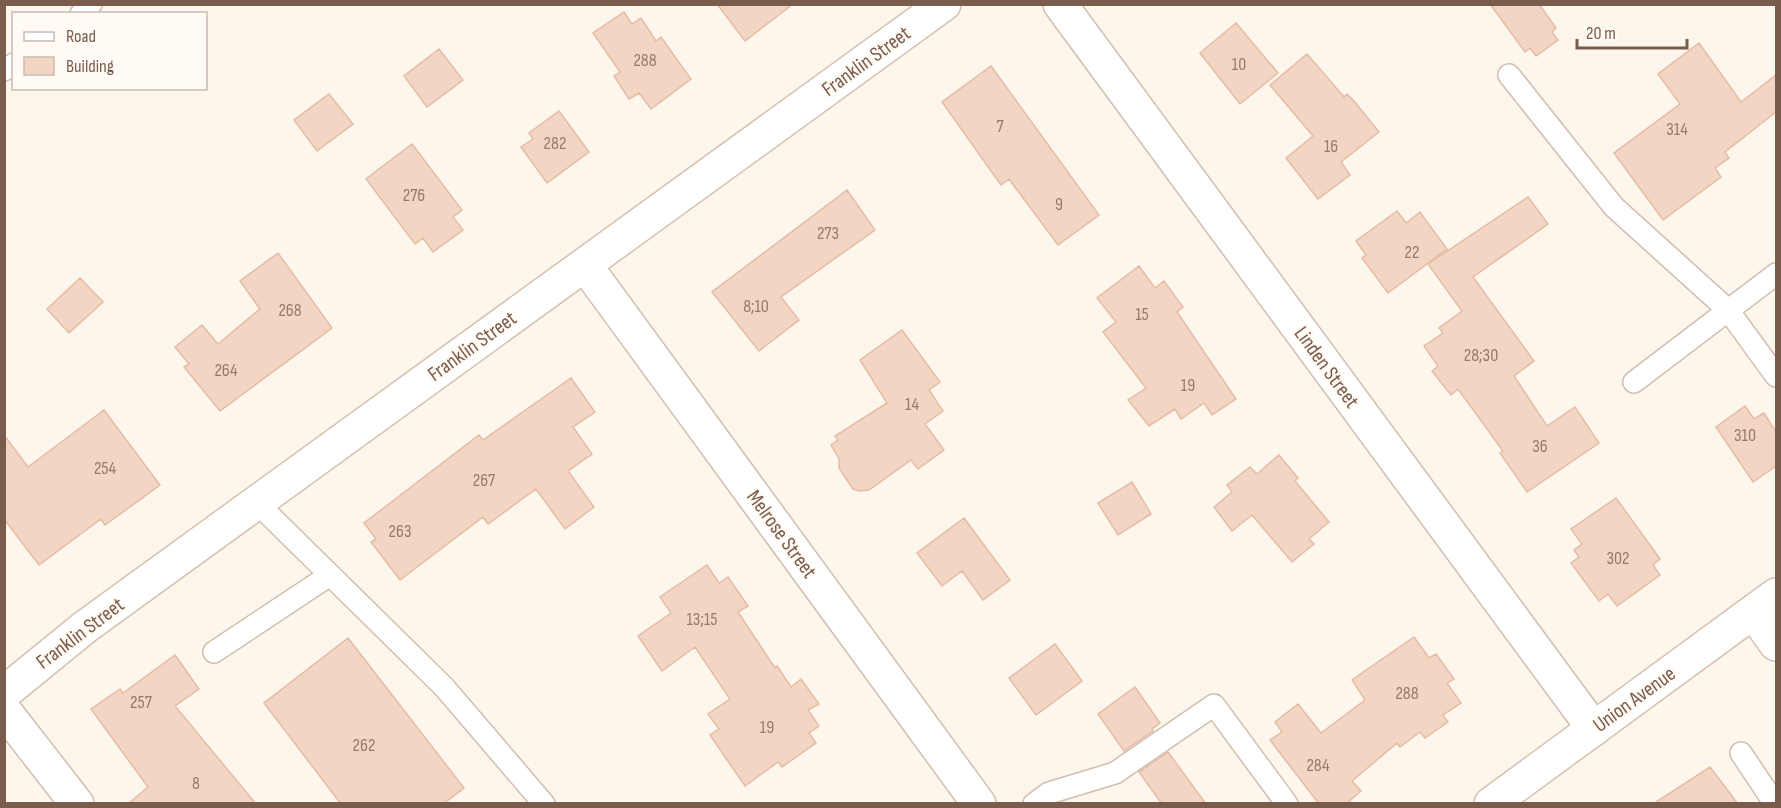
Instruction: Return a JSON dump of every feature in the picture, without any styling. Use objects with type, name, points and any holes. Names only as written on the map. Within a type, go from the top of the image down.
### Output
[{"type":"street","name":"Franklin Street","points":[[4,693],[85,627],[944,4]]},
{"type":"street","name":"Linden Street","points":[[1060,4],[1594,729]]},
{"type":"street","name":"Melrose Street","points":[[585,265],[979,804]]},
{"type":"street","name":"Union Avenue","points":[[1491,804],[1765,603]]},
{"type":"street","points":[[1765,603],[1776,644]]},
{"type":"street","points":[[4,711],[77,804]]},
{"type":"lane","points":[[1509,75],[1614,207],[1728,310],[1776,376]]},
{"type":"lane","points":[[1634,382],[1776,274]]},
{"type":"lane","points":[[256,502],[444,687],[544,804]]},
{"type":"lane","points":[[214,651],[330,575]]},
{"type":"lane","points":[[1034,804],[1048,793],[1115,773],[1215,705],[1287,804]]},
{"type":"lane","points":[[1741,753],[1775,804]]},
{"type":"building","points":[[717,4],[793,4],[745,41]]},
{"type":"building","points":[[1490,4],[1539,4],[1556,28],[1552,32],[1558,40],[1536,56],[1530,48],[1525,52]]},
{"type":"building","points":[[624,12],[632,24],[641,18],[656,41],[661,37],[691,79],[651,109],[639,93],[629,99],[614,76],[620,72],[593,33]]},
{"type":"building","points":[[1236,23],[1278,73],[1240,104],[1200,53]]},
{"type":"building","points":[[1699,43],[1741,102],[1776,75],[1776,112],[1725,152],[1729,158],[1715,168],[1721,177],[1663,220],[1614,153],[1680,104],[1658,74]]},
{"type":"building","points":[[439,49],[463,80],[427,107],[404,76]]},
{"type":"building","points":[[1307,54],[1344,97],[1347,94],[1354,101],[1379,132],[1341,162],[1350,175],[1318,199],[1286,158],[1313,136],[1270,85]]},
{"type":"building","points":[[991,66],[1099,215],[1058,245],[1009,179],[1001,185],[942,102]]},
{"type":"building","points":[[329,94],[353,124],[317,151],[294,120]]},
{"type":"building","points":[[559,111],[589,152],[547,183],[521,147],[533,139],[529,133]]},
{"type":"building","points":[[412,144],[462,210],[453,217],[463,230],[433,252],[423,238],[415,244],[366,179]]},
{"type":"building","points":[[847,190],[875,230],[781,297],[799,320],[759,351],[712,292]]},
{"type":"building","points":[[1528,197],[1548,224],[1473,277],[1534,361],[1514,376],[1547,426],[1575,407],[1599,443],[1527,492],[1500,453],[1503,451],[1458,389],[1451,395],[1432,371],[1438,366],[1424,346],[1443,333],[1439,328],[1462,311],[1428,264]]},
{"type":"building","points":[[1397,211],[1406,223],[1420,212],[1447,249],[1388,293],[1362,258],[1366,255],[1356,241]]},
{"type":"building","points":[[278,253],[332,328],[220,411],[184,367],[189,364],[175,347],[202,325],[218,344],[260,309],[240,281]]},
{"type":"building","points":[[1139,266],[1155,288],[1164,281],[1183,307],[1177,312],[1236,399],[1212,415],[1204,403],[1181,419],[1175,409],[1149,426],[1128,400],[1146,388],[1103,332],[1116,322],[1097,298]]},
{"type":"building","points":[[80,278],[103,302],[69,333],[47,309]]},
{"type":"building","points":[[902,330],[940,382],[929,390],[943,411],[925,424],[944,450],[918,469],[911,460],[869,490],[860,491],[853,489],[839,468],[839,459],[831,445],[838,440],[835,436],[887,403],[860,360]]},
{"type":"building","points":[[571,378],[595,412],[573,427],[592,454],[568,471],[594,507],[565,529],[536,489],[488,524],[483,517],[400,580],[371,542],[376,539],[364,523],[479,435],[483,440]]},
{"type":"building","points":[[1745,406],[1754,419],[1764,413],[1776,432],[1776,466],[1753,482],[1716,427]]},
{"type":"building","points":[[104,410],[160,485],[105,525],[101,519],[39,565],[4,519],[4,435],[28,467]]},
{"type":"building","points":[[1279,455],[1298,478],[1295,481],[1329,522],[1309,539],[1314,544],[1292,562],[1252,515],[1232,531],[1214,507],[1232,492],[1227,485],[1250,467],[1257,474]]},
{"type":"building","points":[[1132,482],[1151,514],[1118,535],[1098,503]]},
{"type":"building","points":[[1616,498],[1660,559],[1653,565],[1660,575],[1617,606],[1608,594],[1599,601],[1571,563],[1579,557],[1574,550],[1582,544],[1571,529]]},
{"type":"building","points":[[964,518],[1010,580],[983,600],[962,571],[942,586],[917,553]]},
{"type":"building","points":[[707,565],[719,583],[728,577],[748,606],[738,612],[775,668],[777,666],[791,687],[801,679],[819,704],[808,710],[819,726],[809,733],[816,743],[782,767],[778,762],[745,786],[710,735],[719,729],[708,714],[730,699],[695,647],[662,671],[638,636],[671,613],[660,597]]},
{"type":"building","points":[[1414,637],[1429,658],[1436,654],[1454,679],[1447,683],[1461,703],[1443,715],[1448,722],[1425,738],[1420,732],[1400,747],[1397,743],[1352,781],[1361,791],[1346,804],[1319,804],[1270,740],[1282,732],[1275,722],[1298,704],[1321,733],[1365,700],[1352,680]]},
{"type":"building","points":[[348,638],[464,788],[443,804],[341,804],[264,703]]},
{"type":"building","points":[[1055,644],[1082,681],[1036,715],[1009,678]]},
{"type":"building","points":[[175,655],[199,689],[175,706],[256,804],[128,804],[148,787],[91,709],[120,689],[123,693]]},
{"type":"building","points":[[1135,687],[1160,723],[1152,729],[1153,731],[1124,751],[1098,714]]},
{"type":"building","points":[[1168,752],[1206,804],[1162,804],[1139,772]]},
{"type":"building","points":[[1710,767],[1738,804],[1653,804]]}]
